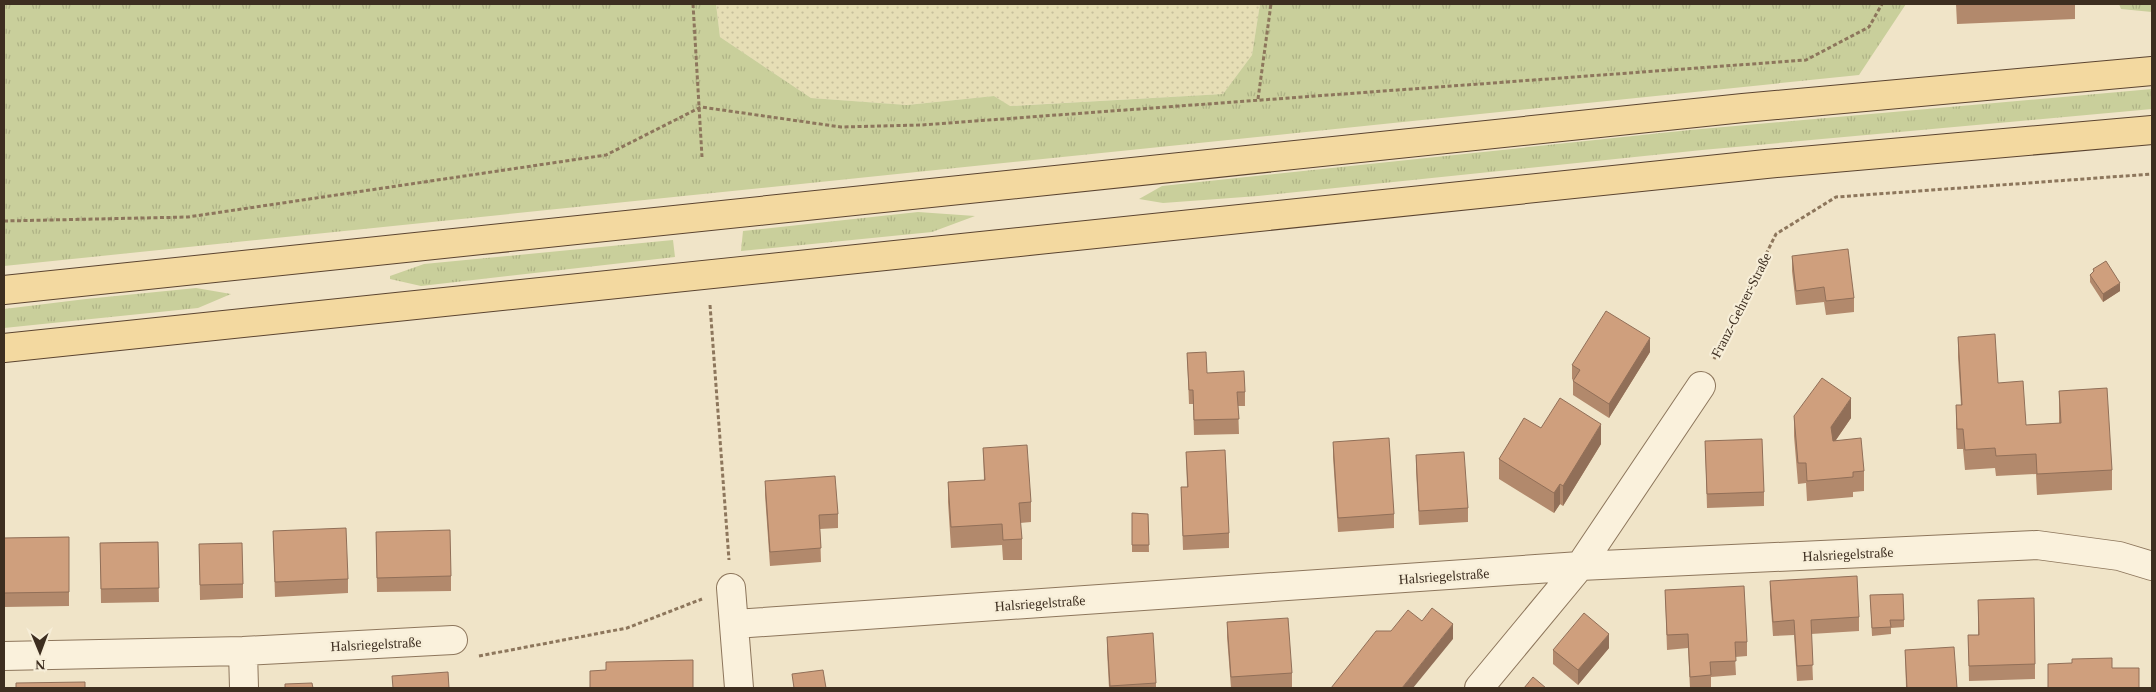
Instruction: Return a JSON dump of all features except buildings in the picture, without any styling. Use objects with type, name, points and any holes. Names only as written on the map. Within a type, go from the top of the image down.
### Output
[{"type":"main road","points":[[4,290],[1723,110],[2152,71]]},
{"type":"main road","points":[[4,348],[1756,165],[2152,130]]},
{"type":"street","points":[[1479,688],[1580,566],[1701,386]]},
{"type":"street","name":"Halsriegelstraße","points":[[734,624],[1580,566],[2037,545],[2118,556],[2152,566]]},
{"type":"street","points":[[731,588],[739,688]]},
{"type":"street","name":"Halsriegelstraße","points":[[4,656],[243,651],[453,640]]},
{"type":"street","points":[[243,651],[244,688]]},
{"type":"path","points":[[693,4],[701,107],[702,157]]},
{"type":"path","points":[[1258,99],[1271,4]]},
{"type":"path","points":[[4,221],[188,217],[606,155],[701,107],[841,127],[921,125],[1806,60],[1869,27],[1882,4]]},
{"type":"path","name":"Franz-Gehrer-Straße","points":[[1701,386],[1776,234],[1836,197],[2152,174]]},
{"type":"path","points":[[453,640],[470,657],[617,630],[627,628],[731,588],[710,296]]},
{"type":"shaded area","points":[[716,4],[1260,4],[1252,55],[1223,94],[1009,106],[994,96],[907,105],[811,98],[720,37]]},
{"type":"green space","points":[[4,4],[716,4],[720,37],[811,98],[907,105],[994,96],[1010,106],[1223,94],[1252,55],[1260,4],[1906,4],[1859,75],[4,266]]},
{"type":"green space","points":[[2119,4],[2152,4],[2152,12],[2121,9]]},
{"type":"green space","points":[[2152,89],[2152,109],[1702,150],[1258,196],[1163,203],[1139,199],[1162,186],[1690,130]]},
{"type":"green space","points":[[918,212],[975,216],[932,232],[741,251],[743,231]]},
{"type":"green space","points":[[673,240],[675,257],[421,286],[390,279],[390,276],[424,264]]},
{"type":"green space","points":[[196,288],[231,294],[198,308],[4,328],[4,309]]}]
